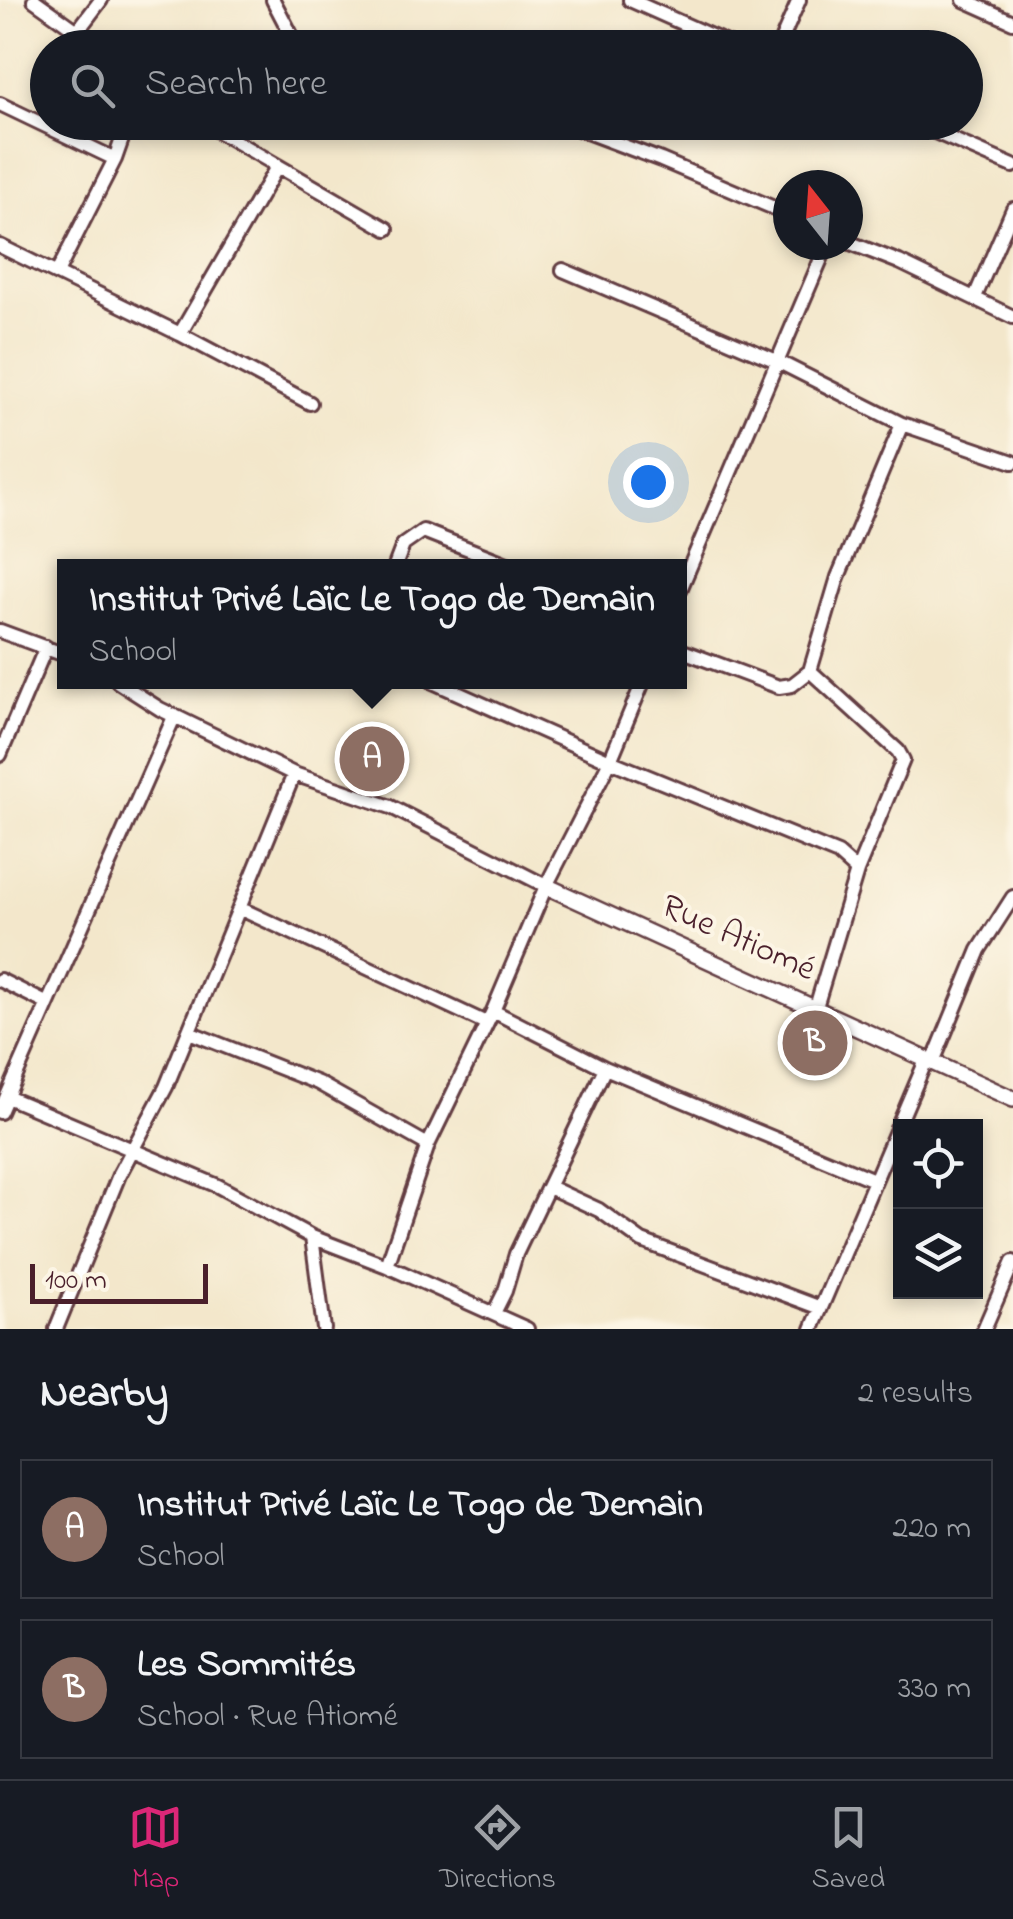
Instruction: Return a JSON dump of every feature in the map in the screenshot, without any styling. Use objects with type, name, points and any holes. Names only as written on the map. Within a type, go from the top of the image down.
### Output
[{"type":"street","points":[[34,0],[79,29],[100,0]]},
{"type":"street","points":[[273,0],[289,30]]},
{"type":"street","points":[[630,0],[698,30]]},
{"type":"street","points":[[786,30],[799,0]]},
{"type":"street","points":[[964,0],[1013,22]]},
{"type":"street","points":[[0,104],[30,118]]},
{"type":"street","points":[[77,140],[115,158]]},
{"type":"street","points":[[57,273],[122,140]]},
{"type":"street","points":[[232,140],[387,229]]},
{"type":"street","points":[[608,140],[773,208]]},
{"type":"street","points":[[953,140],[1013,166]]},
{"type":"street","points":[[180,334],[277,167]]},
{"type":"street","points":[[975,297],[1013,209]]},
{"type":"street","points":[[0,246],[310,403]]},
{"type":"street","points":[[863,248],[1013,317]]},
{"type":"street","points":[[687,574],[821,260]]},
{"type":"street","points":[[563,270],[779,362],[902,424],[1013,462]]},
{"type":"street","points":[[687,653],[778,686],[792,685],[810,671],[838,576],[902,424]]},
{"type":"street","points":[[398,559],[403,545],[423,531],[494,559]]},
{"type":"street","points":[[0,631],[57,652]]},
{"type":"street","points":[[0,756],[46,648]]},
{"type":"street","points":[[810,671],[898,751],[902,760],[857,871],[816,1007]]},
{"type":"street","points":[[129,689],[174,717],[294,774],[391,807],[546,886]]},
{"type":"street","points":[[449,689],[838,854],[857,871]]},
{"type":"street","points":[[387,1266],[428,1145],[640,689]]},
{"type":"street","points":[[0,1112],[174,717]]},
{"type":"street","points":[[56,1329],[120,1175],[188,1032],[294,774]]},
{"type":"street","name":"Rue Atiomé","points":[[546,886],[1013,1098]]},
{"type":"street","points":[[812,1329],[874,1180],[972,964],[1013,896]]},
{"type":"street","points":[[239,908],[874,1180]]},
{"type":"street","points":[[0,980],[46,1003]]},
{"type":"street","points":[[188,1032],[318,1083],[428,1145]]},
{"type":"street","points":[[494,1314],[506,1290],[516,1254],[605,1068]]},
{"type":"street","points":[[7,1097],[218,1186],[312,1237],[527,1329]]},
{"type":"street","points":[[550,1188],[599,1210],[642,1241],[821,1308]]},
{"type":"street","points":[[312,1237],[324,1329]]},
{"type":"street","points":[[984,1329],[1013,1262]]},
{"type":"place","name":"Institut Privé Laïc Le Togo de Demain","points":[[372,759]]},
{"type":"place","name":"Les Sommités","points":[[815,1043]]}]
